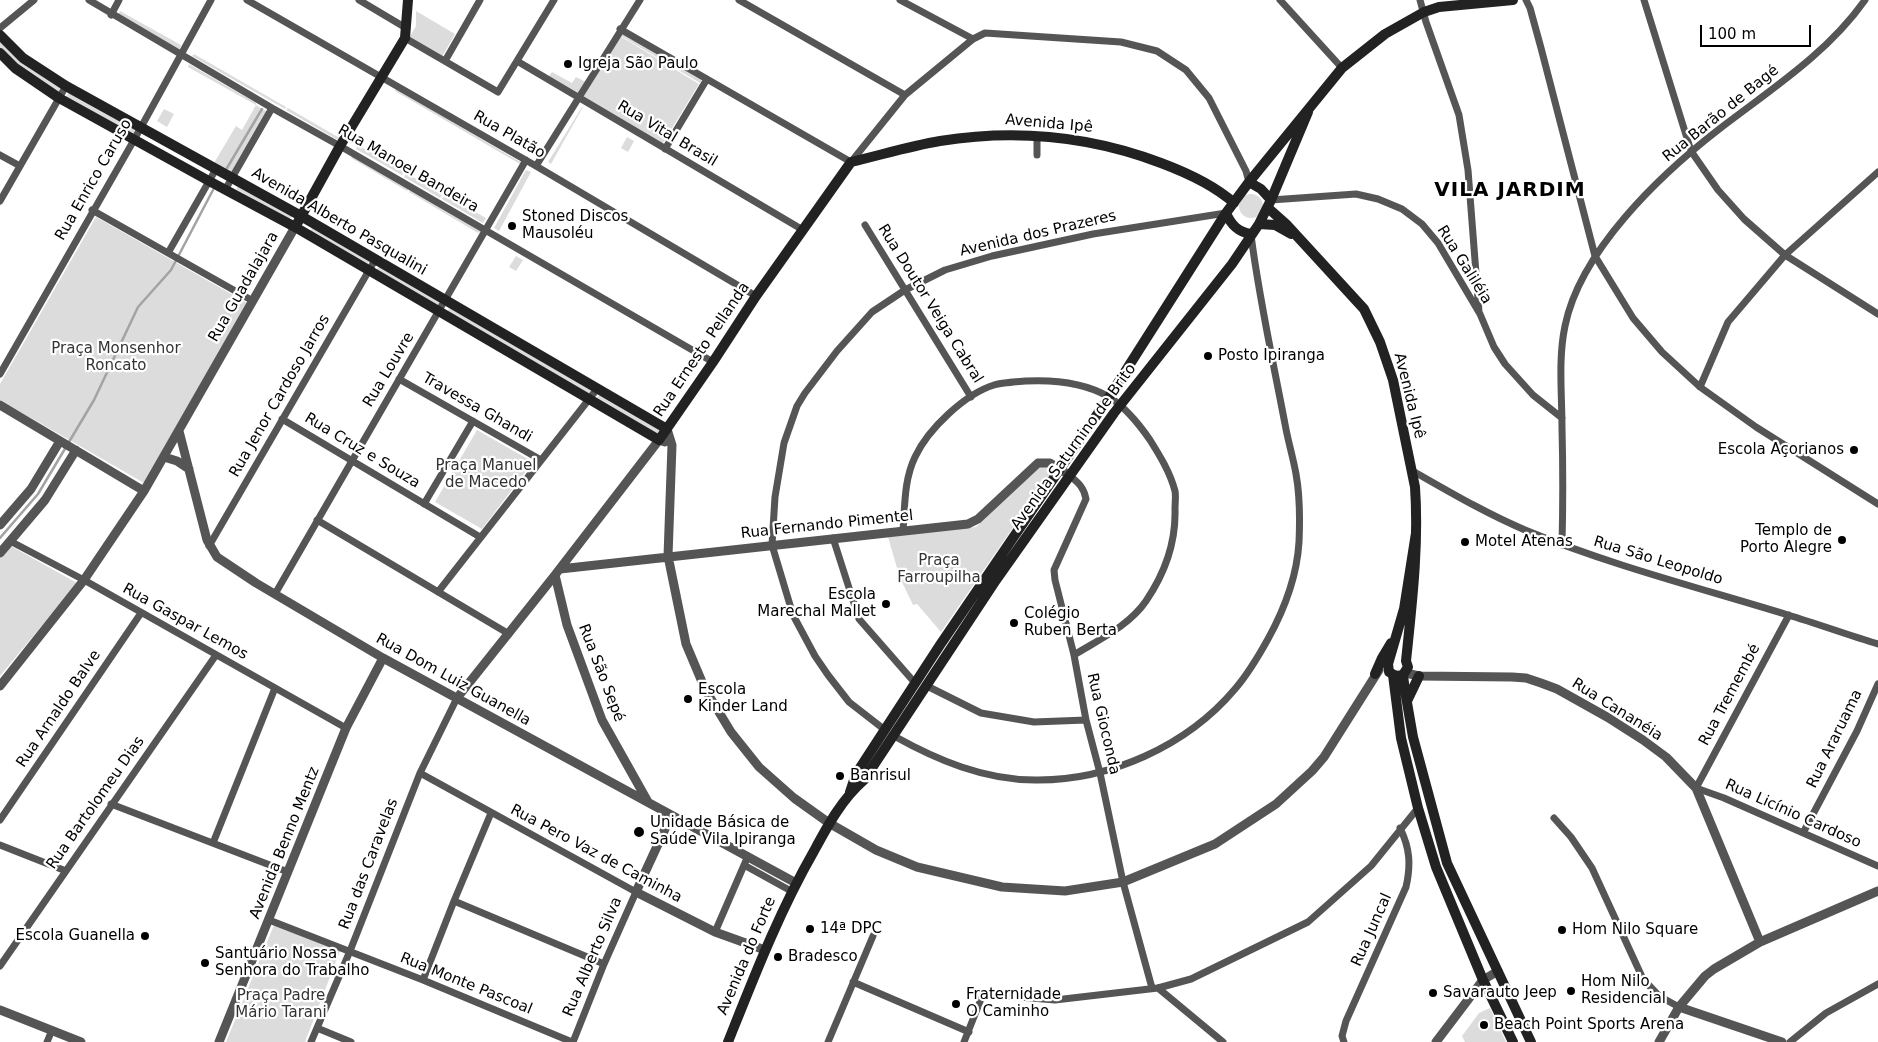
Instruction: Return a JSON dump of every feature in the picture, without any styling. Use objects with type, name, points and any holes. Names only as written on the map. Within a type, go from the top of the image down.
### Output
[{"type":"main road","name":"Rua Guadalajara","points":[[295,227],[340,146],[382,78],[406,33],[408,0]]},
{"type":"main road","name":"Avenida Saturnino de Brito","points":[[794,887],[829,824],[850,792],[856,774],[1109,397],[1226,213],[1249,182],[1342,68],[1385,34],[1424,12],[1439,7],[1513,0]]},
{"type":"main road","name":"Avenida Alberto Pasqualini","points":[[0,35],[23,58],[66,86],[301,216],[667,429]]},
{"type":"main road","name":"Avenida Alberto Pasqualini","points":[[0,53],[15,68],[59,98],[295,227],[658,440]]},
{"type":"main road","name":"Avenida Saturnino de Brito","points":[[850,792],[864,780],[996,580],[1120,405],[1232,264],[1259,224],[1308,112]]},
{"type":"main road","name":"Avenida Ipê","points":[[851,162],[940,141],[995,135],[1037,136],[1078,140],[1109,146],[1169,166],[1198,180],[1226,196],[1234,203]]},
{"type":"main road","name":"Rua Ernesto Pellanda","points":[[658,440],[713,362],[756,296],[851,162]]},
{"type":"main road","name":"Avenida Ipê","points":[[1249,182],[1261,189],[1269,204],[1296,237],[1364,309],[1380,342],[1393,380],[1416,504],[1416,559],[1406,661]]},
{"type":"main road","points":[[1226,213],[1230,222],[1236,228],[1251,234]]},
{"type":"main road","name":"Avenida Ipê","points":[[1259,224],[1274,225],[1296,237]]},
{"type":"main road","name":"Avenida Ipê","points":[[1390,661],[1395,636],[1404,609],[1416,533]]},
{"type":"main road","points":[[1374,676],[1395,636]]},
{"type":"main road","points":[[1398,674],[1408,667],[1406,661],[1397,656],[1390,661],[1388,668],[1398,674],[1447,863],[1531,1042]]},
{"type":"main road","points":[[1398,674],[1401,738],[1418,808],[1436,867],[1483,980],[1513,1042]]},
{"type":"main road","points":[[1406,701],[1418,676]]},
{"type":"main road","points":[[916,683],[925,689]]},
{"type":"main road","name":"Avenida do Forte","points":[[728,1042],[765,950],[794,887]]},
{"type":"street","points":[[0,28],[34,0]]},
{"type":"street","name":"Rua Manoel Bandeira","points":[[89,0],[272,108],[713,362]]},
{"type":"street","points":[[111,14],[119,0]]},
{"type":"street","name":"Rua Enrico Caruso","points":[[0,374],[92,210],[134,140],[180,53],[211,0]]},
{"type":"street","name":"Rua Platão","points":[[247,0],[526,160],[756,296]]},
{"type":"street","points":[[358,0],[444,61],[498,92],[554,0]]},
{"type":"street","points":[[444,61],[480,0]]},
{"type":"street","points":[[536,166],[640,0]]},
{"type":"street","points":[[739,0],[905,95]]},
{"type":"street","points":[[900,0],[973,39]]},
{"type":"street","points":[[1280,0],[1342,68]]},
{"type":"street","points":[[1420,0],[1459,115],[1468,170],[1480,314]]},
{"type":"street","points":[[1526,0],[1541,48],[1595,256],[1633,318],[1662,352],[1700,387],[1756,427],[1878,504]]},
{"type":"street","points":[[1644,0],[1691,151],[1727,201],[1784,255],[1878,314]]},
{"type":"street","name":"Rua Barão de Bagé","points":[[1562,545],[1561,360],[1565,324],[1577,288],[1595,256],[1635,207],[1691,151],[1814,56],[1847,24],[1865,0]]},
{"type":"street","points":[[620,30],[851,162]]},
{"type":"street","name":"Rua Ernesto Pellanda","points":[[851,162],[905,95],[973,39],[985,33],[1121,42],[1157,52],[1186,70],[1208,98],[1246,171],[1249,182]]},
{"type":"street","name":"Rua Vital Brasil","points":[[517,62],[803,230]]},
{"type":"street","points":[[665,148],[707,79]]},
{"type":"street","points":[[0,201],[66,86]]},
{"type":"street","points":[[225,190],[272,108]]},
{"type":"street","points":[[1037,136],[1037,155]]},
{"type":"street","points":[[0,155],[20,166]]},
{"type":"street","name":"Rua Louvre","points":[[275,594],[526,160]]},
{"type":"street","points":[[168,253],[216,169]]},
{"type":"street","points":[[1700,387],[1728,322],[1784,255],[1878,172]]},
{"type":"street","name":"Rua Galiléia","points":[[1269,204],[1356,194],[1378,199],[1402,209],[1422,224],[1438,243],[1480,314],[1494,347],[1505,364],[1533,395],[1562,418]]},
{"type":"street","points":[[92,210],[254,301]]},
{"type":"street","name":"Avenida dos Prazeres","points":[[885,730],[849,702],[815,656],[793,616],[772,545],[776,498],[784,443],[797,406],[805,393],[837,351],[872,312],[905,290],[945,270],[992,256],[1094,234],[1226,213]]},
{"type":"street","name":"Rua Doutor Veiga Cabral","points":[[865,225],[971,397]]},
{"type":"street","name":"Rua Guadalajara","points":[[0,686],[84,580],[144,492],[295,227]]},
{"type":"street","points":[[894,736],[945,762],[993,776],[1056,780],[1100,773],[1147,754],[1193,728],[1221,704],[1243,679],[1259,655],[1279,616],[1290,587],[1299,544],[1300,513],[1297,475],[1284,417],[1251,234]]},
{"type":"street","name":"Rua Jenor Cardoso Jarros","points":[[209,546],[375,260]]},
{"type":"street","name":"Travessa Ghandi","points":[[399,378],[541,460]]},
{"type":"street","points":[[903,531],[906,488],[915,456],[935,427],[950,412],[971,397],[994,384],[1035,380],[1072,383],[1109,397],[1120,405],[1144,430],[1163,460],[1175,492],[1175,530],[1167,562],[1145,602],[1121,626],[1074,655]]},
{"type":"street","points":[[438,592],[597,389]]},
{"type":"street","points":[[0,405],[144,492]]},
{"type":"street","name":"Rua Cruz e Souza","points":[[282,419],[480,537]]},
{"type":"street","points":[[424,504],[473,421]]},
{"type":"street","points":[[667,429],[672,445],[668,556],[686,644],[705,689],[731,732],[759,767],[794,798],[829,824],[876,850],[917,867],[1002,887],[1057,891],[1123,882],[1215,844],[1276,804],[1312,771],[1324,757],[1374,676],[1390,661]]},
{"type":"street","points":[[180,431],[209,546]]},
{"type":"street","points":[[658,440],[672,445]]},
{"type":"street","name":"Rua Ernesto Pellanda","points":[[456,698],[558,572],[658,440]]},
{"type":"street","points":[[0,553],[46,500],[44,485],[68,446]]},
{"type":"street","points":[[0,525],[31,489],[44,485],[68,446]]},
{"type":"street","points":[[164,457],[177,461],[189,469]]},
{"type":"street","name":"Rua Fernando Pimentel","points":[[558,572],[668,556],[968,524],[974,522],[1038,463],[1050,463],[1070,476]]},
{"type":"street","name":"Rua São Leopoldo","points":[[1411,470],[1488,512],[1562,545],[1621,566],[1878,644]]},
{"type":"street","name":"Rua Gioconda","points":[[1070,476],[1080,484],[1086,500],[1054,570],[1054,575],[1074,655],[1086,720],[1100,773],[1123,882],[1155,988]]},
{"type":"street","points":[[318,520],[509,634]]},
{"type":"street","points":[[834,538],[859,619],[916,683]]},
{"type":"street","name":"Rua Gaspar Lemos","points":[[10,541],[84,580],[346,728]]},
{"type":"street","name":"Rua Dom Luiz Guanella","points":[[209,546],[217,557],[383,658],[680,820],[794,887]]},
{"type":"street","name":"Rua São Sepé","points":[[558,572],[567,625],[602,720],[648,803]]},
{"type":"street","name":"Rua Arnaldo Balve","points":[[0,820],[142,613]]},
{"type":"street","name":"Rua Tremembé","points":[[1696,788],[1788,616]]},
{"type":"street","name":"Rua Bartolomeu Dias","points":[[0,966],[216,655]]},
{"type":"street","name":"Avenida Benno Mentz","points":[[219,1042],[346,728],[383,658]]},
{"type":"street","points":[[1374,676],[1398,674]]},
{"type":"street","name":"Rua Cananéia","points":[[1398,674],[1526,678],[1557,689],[1643,740],[1666,757],[1696,788],[1760,942]]},
{"type":"street","name":"Rua Araruama","points":[[1803,833],[1856,732],[1878,684]]},
{"type":"street","points":[[213,843],[275,688]]},
{"type":"street","points":[[925,689],[980,713],[1034,722],[1086,720]]},
{"type":"street","name":"Rua das Caravelas","points":[[311,1042],[350,951],[420,773],[456,698]]},
{"type":"street","name":"Rua Pero Vaz de Caminha","points":[[420,773],[636,892],[715,932],[765,950]]},
{"type":"street","name":"Rua Licínio Cardoso","points":[[1696,788],[1724,798],[1878,866]]},
{"type":"street","points":[[111,804],[288,872]]},
{"type":"street","points":[[964,1042],[983,994],[1056,1000],[1155,988],[1191,979],[1308,922],[1370,866],[1418,808]]},
{"type":"street","name":"Rua Alberto Silva","points":[[572,1042],[604,964],[664,829],[666,822],[662,810]]},
{"type":"street","points":[[423,980],[491,813]]},
{"type":"street","points":[[1554,818],[1592,868],[1643,979],[1659,996],[1679,1007],[1782,1042]]},
{"type":"street","points":[[664,829],[671,823],[680,820]]},
{"type":"street","name":"Rua Juncal","points":[[1344,1042],[1342,1036],[1346,1021],[1406,887],[1410,869],[1410,854],[1407,842],[1400,828]]},
{"type":"street","points":[[0,845],[66,871]]},
{"type":"street","points":[[715,932],[746,860]]},
{"type":"street","points":[[1659,1042],[1679,1007],[1714,969],[1760,942],[1878,891]]},
{"type":"street","points":[[454,901],[604,964]]},
{"type":"street","points":[[269,920],[350,951]]},
{"type":"street","points":[[828,1042],[872,936]]},
{"type":"street","name":"Rua Monte Pascoal","points":[[350,951],[572,1042]]},
{"type":"street","points":[[1436,1042],[1483,980],[1498,971]]},
{"type":"street","points":[[853,982],[969,1032]]},
{"type":"street","points":[[1790,1042],[1826,1013],[1878,984]]},
{"type":"street","points":[[1155,988],[1223,1042]]},
{"type":"street","points":[[0,1010],[81,1042]]},
{"type":"street","points":[[317,1028],[351,1042]]},
{"type":"street","points":[[47,1042],[52,1030]]},
{"type":"green space","points":[[120,11],[181,45],[179,50],[118,15]]},
{"type":"green space","points":[[416,11],[455,34],[442,57],[409,38],[416,26]]},
{"type":"green space","points":[[622,34],[702,79],[700,83],[621,36]]},
{"type":"green space","points":[[620,36],[699,84],[663,143],[666,145],[664,147],[584,99]]},
{"type":"green space","points":[[0,40],[64,87],[59,94],[19,69],[0,49]]},
{"type":"green space","points":[[194,54],[286,107],[285,109],[192,56]]},
{"type":"green space","points":[[189,64],[256,103],[256,105],[188,67]]},
{"type":"green space","points":[[552,72],[572,83],[576,77],[586,82],[580,94],[549,76]]},
{"type":"green space","points":[[396,89],[522,163],[520,164],[395,91]]},
{"type":"green space","points":[[70,90],[138,129],[134,135],[65,99]]},
{"type":"green space","points":[[256,105],[272,115],[236,176],[214,163],[236,126],[242,130]]},
{"type":"green space","points":[[583,107],[551,164],[548,162]]},
{"type":"green space","points":[[288,108],[343,140],[341,142],[286,110]]},
{"type":"green space","points":[[164,109],[174,114],[167,127],[157,121]]},
{"type":"green space","points":[[627,137],[634,141],[628,152],[621,148]]},
{"type":"green space","points":[[358,145],[404,172],[402,175],[356,149]]},
{"type":"green space","points":[[353,155],[409,188],[407,191],[351,158]]},
{"type":"green space","points":[[526,170],[531,172],[499,231],[494,228]]},
{"type":"green space","points":[[406,173],[443,194],[440,198],[404,177]]},
{"type":"green space","points":[[239,185],[293,215],[289,220],[236,189]]},
{"type":"green space","points":[[410,190],[483,231],[478,233],[409,192]]},
{"type":"green space","points":[[1251,194],[1259,198],[1263,206],[1259,214],[1251,218],[1243,214],[1239,206],[1243,198]]},
{"type":"green space","points":[[445,195],[486,218],[483,223],[442,199]]},
{"type":"green space","name":"Praça Monsenhor Roncato","points":[[96,217],[247,303],[144,483],[0,400],[0,384]]},
{"type":"green space","points":[[313,226],[371,259],[366,266],[309,233]]},
{"type":"green space","points":[[516,256],[523,260],[516,271],[509,267]]},
{"type":"green space","points":[[380,265],[442,301],[438,308],[376,271]]},
{"type":"green space","points":[[451,305],[594,389],[589,396],[447,312]]},
{"type":"green space","points":[[601,394],[665,429],[658,438],[595,399]]},
{"type":"green space","name":"Praça Manuel de Macedo","points":[[477,430],[533,462],[482,529],[435,502]]},
{"type":"green space","name":"Praça Farroupilha","points":[[1039,467],[1048,467],[1050,474],[941,632],[917,604],[913,605],[900,578],[888,537],[976,527]]},
{"type":"green space","points":[[9,545],[77,583],[0,676],[0,556]]},
{"type":"green space","name":"Praça Padre Mário Tarani","points":[[274,925],[340,951],[305,1042],[226,1042]]},
{"type":"green space","name":"Beach Point Sports Arena","points":[[1490,1008],[1506,1042],[1465,1042],[1462,1036],[1479,1013]]},
{"type":"waterway","points":[[227,168],[262,109]]},
{"type":"waterway","points":[[0,538],[38,494],[94,400],[138,307],[171,270],[213,190]]},
{"type":"place","name":"Igreja São Paulo","points":[[568,64]]},
{"type":"place","name":"Stoned Discos Mausoléu","points":[[512,226]]},
{"type":"place","name":"Posto Ipiranga","points":[[1208,356]]},
{"type":"place","name":"Escola Açorianos","points":[[1854,450]]},
{"type":"place","name":"Templo de Porto Alegre","points":[[1842,540]]},
{"type":"place","name":"Motel Atenas","points":[[1465,542]]},
{"type":"place","name":"Escola Marechal Mallet","points":[[886,604]]},
{"type":"place","name":"Colégio Ruben Berta","points":[[1014,623]]},
{"type":"place","name":"Escola Kinder Land","points":[[688,699]]},
{"type":"place","name":"Banrisul","points":[[840,776]]},
{"type":"place","name":"Unidade Básica de Saúde Vila Ipiranga","points":[[639,832]]},
{"type":"place","name":"14ª DPC","points":[[810,929]]},
{"type":"place","name":"Hom Nilo Square","points":[[1562,930]]},
{"type":"place","name":"Escola Guanella","points":[[145,936]]},
{"type":"place","name":"Bradesco","points":[[778,957]]},
{"type":"place","name":"Santuário Nossa Senhora do Trabalho","points":[[205,963]]},
{"type":"place","name":"Hom Nilo Residencial","points":[[1571,991]]},
{"type":"place","name":"Savarauto Jeep","points":[[1433,993]]},
{"type":"place","name":"Fraternidade O Caminho","points":[[956,1004]]},
{"type":"place","name":"Beach Point Sports Arena","points":[[1484,1025]]},
{"type":"district","name":"VILA JARDIM","points":[[1510,191]]}]
